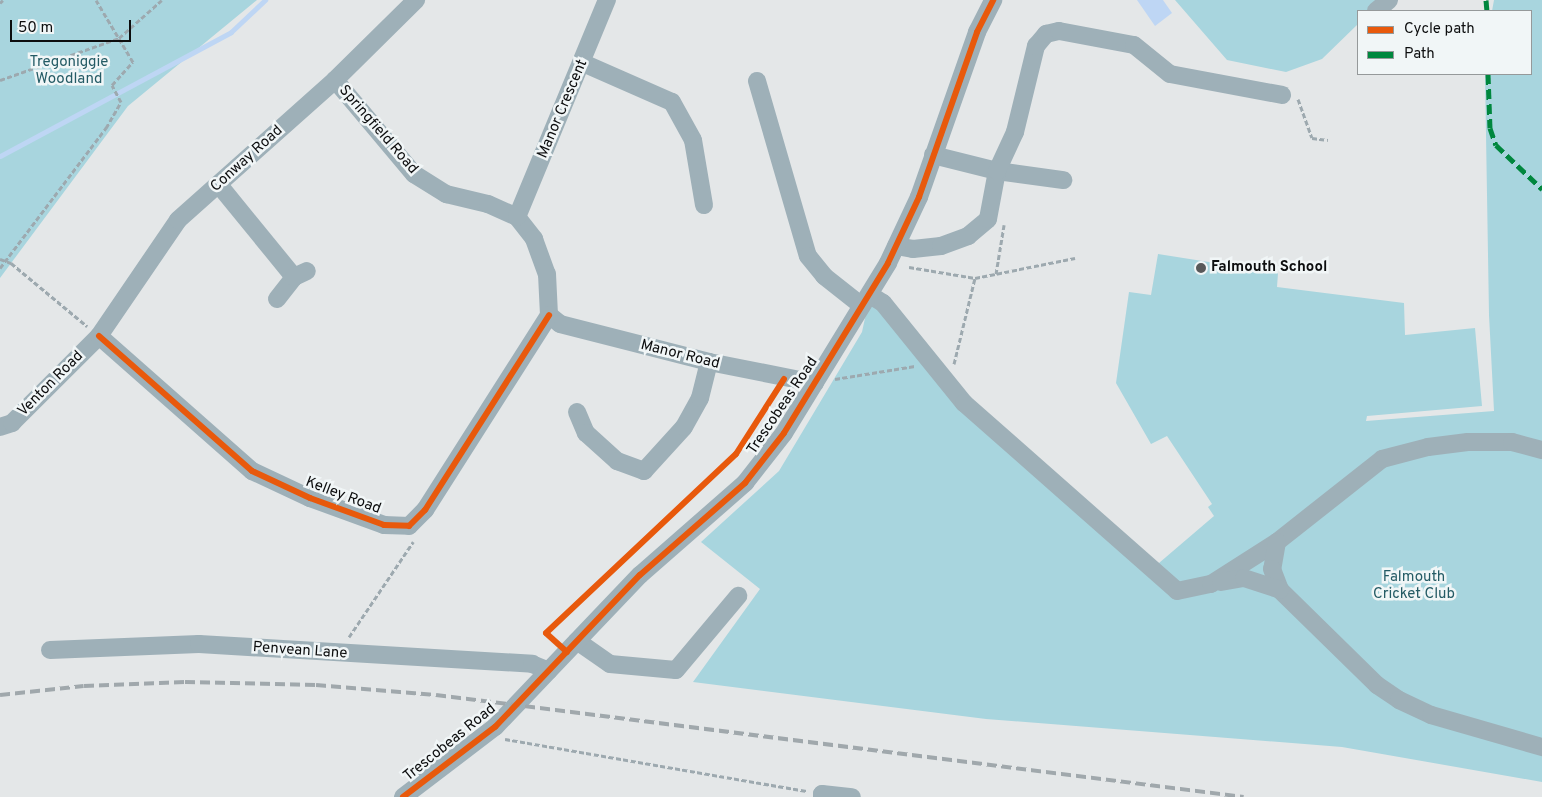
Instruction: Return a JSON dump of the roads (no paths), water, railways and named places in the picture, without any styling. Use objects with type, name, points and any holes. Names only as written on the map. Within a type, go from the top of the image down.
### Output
[{"type":"street","name":"Conway Road","points":[[99,336],[178,220],[220,185],[335,80],[416,0]]},
{"type":"street","name":"Manor Crescent","points":[[518,217],[583,63],[607,0]]},
{"type":"street","name":"Trescobeas Road","points":[[402,797],[490,731],[640,575],[745,483],[784,433],[888,263],[933,156],[977,32],[993,0]]},
{"type":"street","points":[[1377,10],[1389,0]]},
{"type":"street","points":[[896,246],[912,249],[941,246],[968,236],[988,219],[997,171],[1015,132],[1036,46],[1046,34],[1059,31],[1134,45],[1170,74],[1282,95]]},
{"type":"street","points":[[583,63],[672,102],[692,140],[704,205]]},
{"type":"street","name":"Springfield Road","points":[[335,80],[414,174],[446,194],[488,204],[518,217]]},
{"type":"street","points":[[757,81],[808,256],[824,276],[866,300],[883,303],[964,403],[1161,580],[1182,592],[1244,578],[1280,590]]},
{"type":"street","points":[[933,156],[997,171],[1063,180]]},
{"type":"street","points":[[220,185],[300,274],[277,299]]},
{"type":"street","points":[[518,217],[534,239],[547,274],[549,315]]},
{"type":"street","name":"Kelley Road","points":[[99,336],[252,471],[310,498],[384,525],[410,526],[425,510],[549,315]]},
{"type":"street","name":"Manor Road","points":[[549,315],[560,324],[709,362],[815,383]]},
{"type":"street","name":"Venton Road","points":[[0,427],[12,422],[99,336]]},
{"type":"street","points":[[577,412],[586,433],[617,461],[644,471],[684,426],[700,398],[709,362]]},
{"type":"street","points":[[1211,584],[1277,542],[1382,459],[1428,447],[1468,442],[1512,442],[1542,450]]},
{"type":"street","points":[[1277,542],[1272,569],[1280,590],[1377,686],[1399,700],[1431,715],[1542,747]]},
{"type":"street","points":[[577,641],[610,664],[676,670],[738,596]]},
{"type":"street","name":"Penvean Lane","points":[[50,650],[199,644],[338,654],[532,664],[549,671]]},
{"type":"street","points":[[822,795],[852,797]]},
{"type":"waterway","points":[[0,156],[231,32],[265,0]]},
{"type":"railway","points":[[0,695],[84,686],[185,682],[316,685],[436,695],[1244,797]]},
{"type":"place","name":"Falmouth School","points":[[1201,268]]},
{"type":"park label","name":"Tregoniggie Woodland","points":[[69,70]]},
{"type":"park label","name":"Falmouth Cricket Club","points":[[1414,586]]}]
